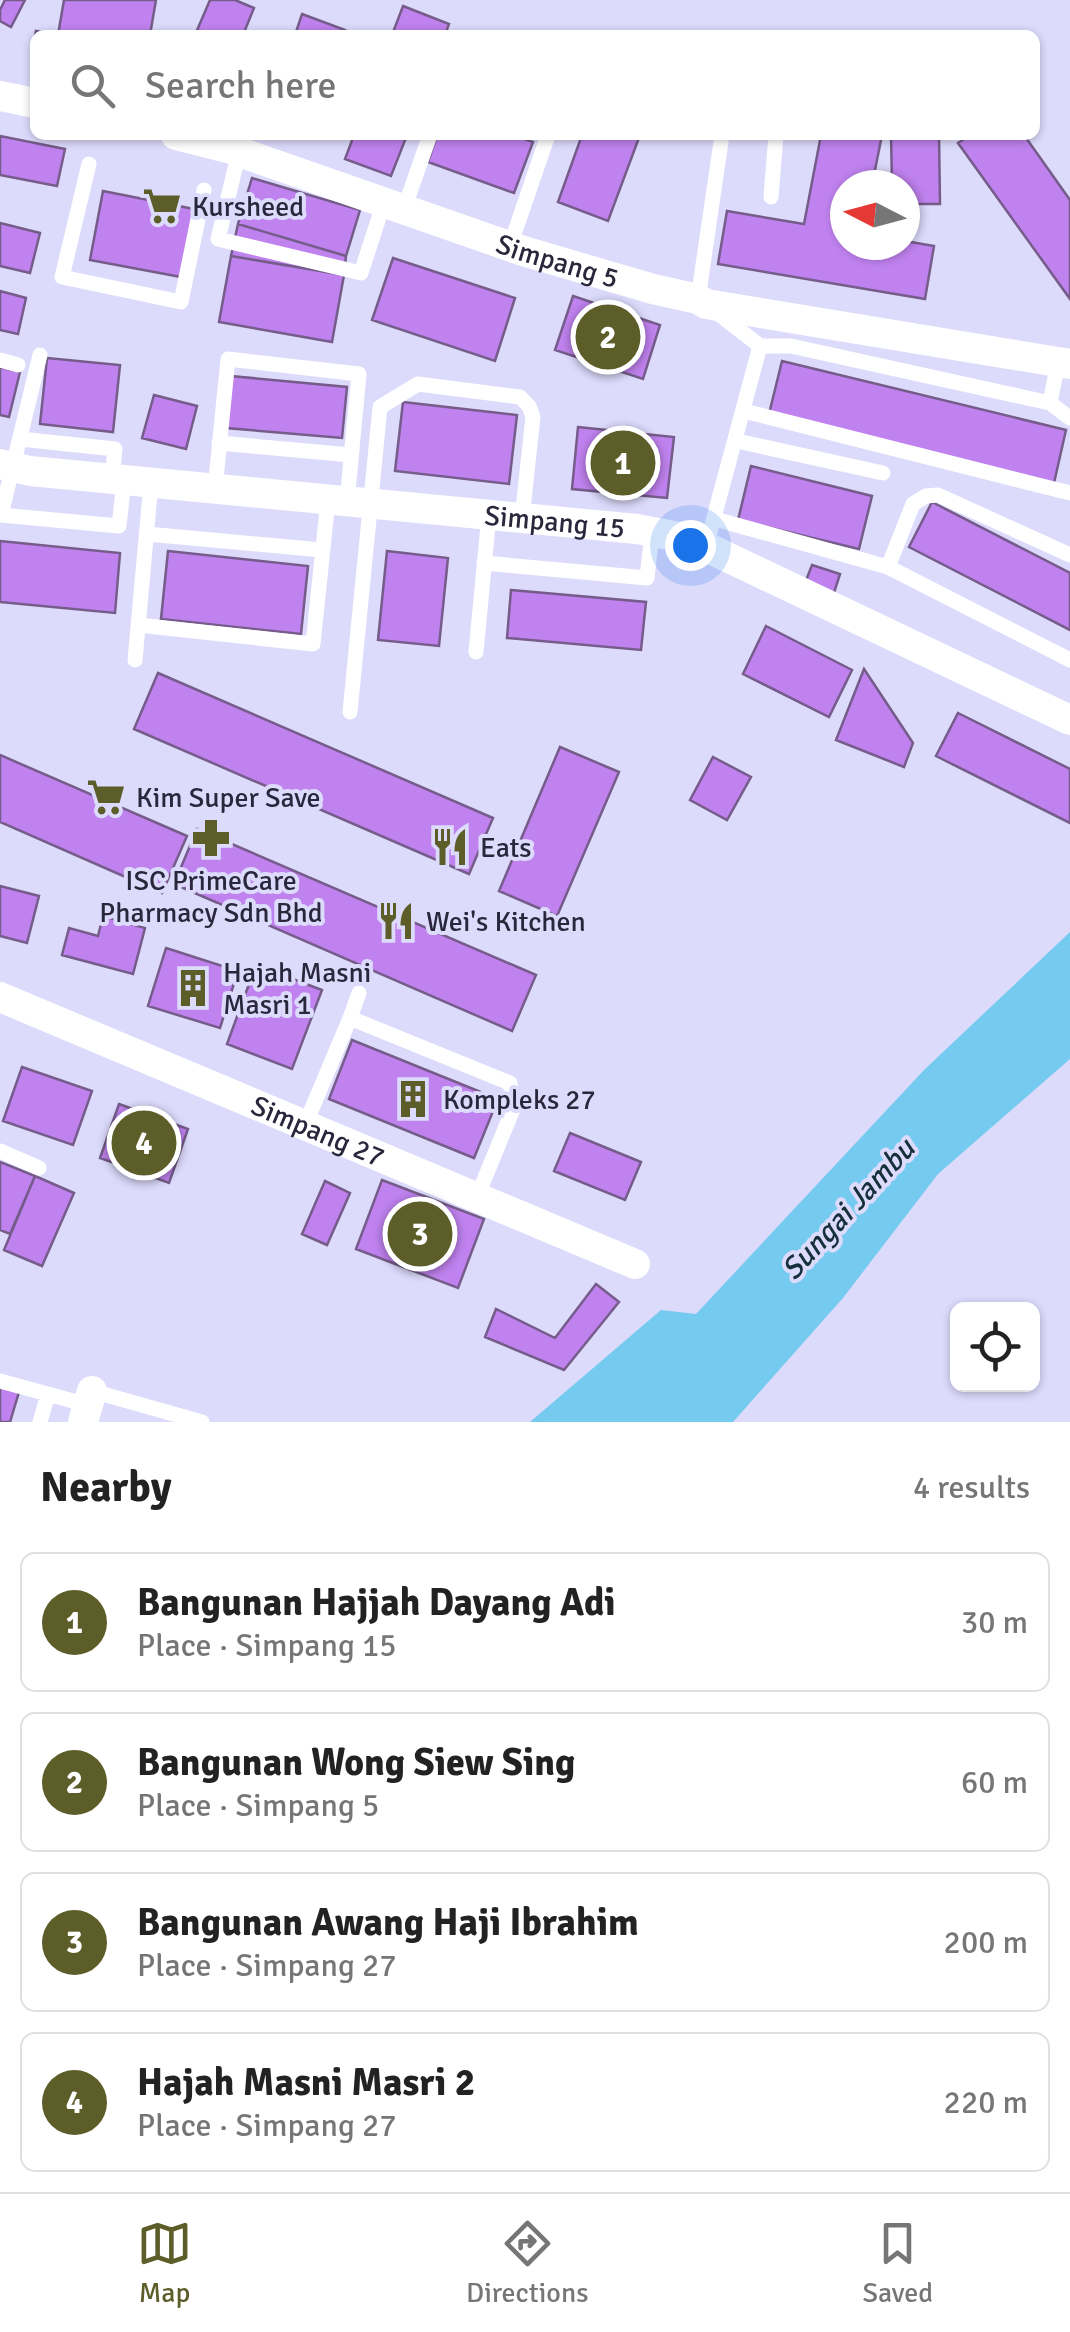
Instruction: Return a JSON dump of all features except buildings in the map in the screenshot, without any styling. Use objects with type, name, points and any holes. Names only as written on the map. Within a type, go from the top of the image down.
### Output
[{"type":"street","points":[[0,96],[30,102]]},
{"type":"street","name":"Simpang 5","points":[[195,140],[240,152],[510,246],[653,289],[702,301],[1064,363]]},
{"type":"street","name":"Simpang 15","points":[[11,457],[129,481],[674,536],[710,533],[1070,720]]},
{"type":"street","name":"Simpang 27","points":[[0,998],[635,1264]]},
{"type":"lane","points":[[240,152],[218,238],[361,273],[427,140]]},
{"type":"lane","points":[[510,246],[546,140]]},
{"type":"lane","points":[[721,140],[702,301],[760,346],[791,346],[1050,402],[1070,418]]},
{"type":"lane","points":[[772,197],[776,140]]},
{"type":"lane","points":[[89,164],[62,277],[180,302],[204,190]]},
{"type":"lane","points":[[760,346],[710,533],[888,567],[1070,660]]},
{"type":"lane","points":[[40,356],[11,457],[1,514],[120,526],[129,481]]},
{"type":"lane","points":[[0,360],[18,365]]},
{"type":"lane","points":[[214,489],[228,360],[359,374],[348,502],[350,712]]},
{"type":"lane","points":[[1050,402],[1064,363]]},
{"type":"lane","points":[[138,626],[313,644],[322,550],[348,502],[380,406],[418,384],[506,393],[520,396],[529,406],[533,417],[522,518]]},
{"type":"lane","points":[[744,411],[1070,493]]},
{"type":"lane","points":[[736,441],[884,473]]},
{"type":"lane","points":[[219,443],[351,455]]},
{"type":"lane","points":[[129,481],[146,534],[135,660]]},
{"type":"lane","points":[[888,567],[913,504],[926,496],[938,495],[1070,554]]},
{"type":"lane","points":[[476,652],[489,515]]},
{"type":"lane","points":[[484,563],[648,578],[652,532]]},
{"type":"lane","points":[[146,534],[322,550]]},
{"type":"lane","points":[[305,1125],[359,993]]},
{"type":"lane","points":[[350,1018],[510,1083],[514,1107],[477,1197]]},
{"type":"lane","points":[[0,1152],[38,1168]]},
{"type":"lane","points":[[0,1381],[88,1406],[135,1403],[202,1422]]},
{"type":"lane","points":[[40,1422],[48,1394]]},
{"type":"lane","points":[[129,1422],[135,1403]]},
{"type":"water","name":"Sungai Jambu","points":[[1070,932],[1070,1059],[938,1174],[843,1298],[733,1422],[530,1422],[661,1310],[696,1314],[924,1070]]},
{"type":"place","name":"Kursheed","points":[[162,206]]},
{"type":"place","name":"Bangunan Wong Siew Sing","points":[[608,337]]},
{"type":"place","name":"Bangunan Hajjah Dayang Adi","points":[[623,463]]},
{"type":"place","name":"Kim Super Save","points":[[106,797]]},
{"type":"place","name":"ISC PrimeCare Pharmacy Sdn Bhd","points":[[211,838]]},
{"type":"place","name":"Eats","points":[[450,847]]},
{"type":"place","name":"Wei's Kitchen","points":[[396,921]]},
{"type":"place","name":"Hajah Masni Masri 1","points":[[193,988]]},
{"type":"place","name":"Kompleks 27","points":[[413,1099]]},
{"type":"place","name":"Hajah Masni Masri 2","points":[[144,1143]]},
{"type":"place","name":"Bangunan Awang Haji Ibrahim","points":[[420,1234]]}]
